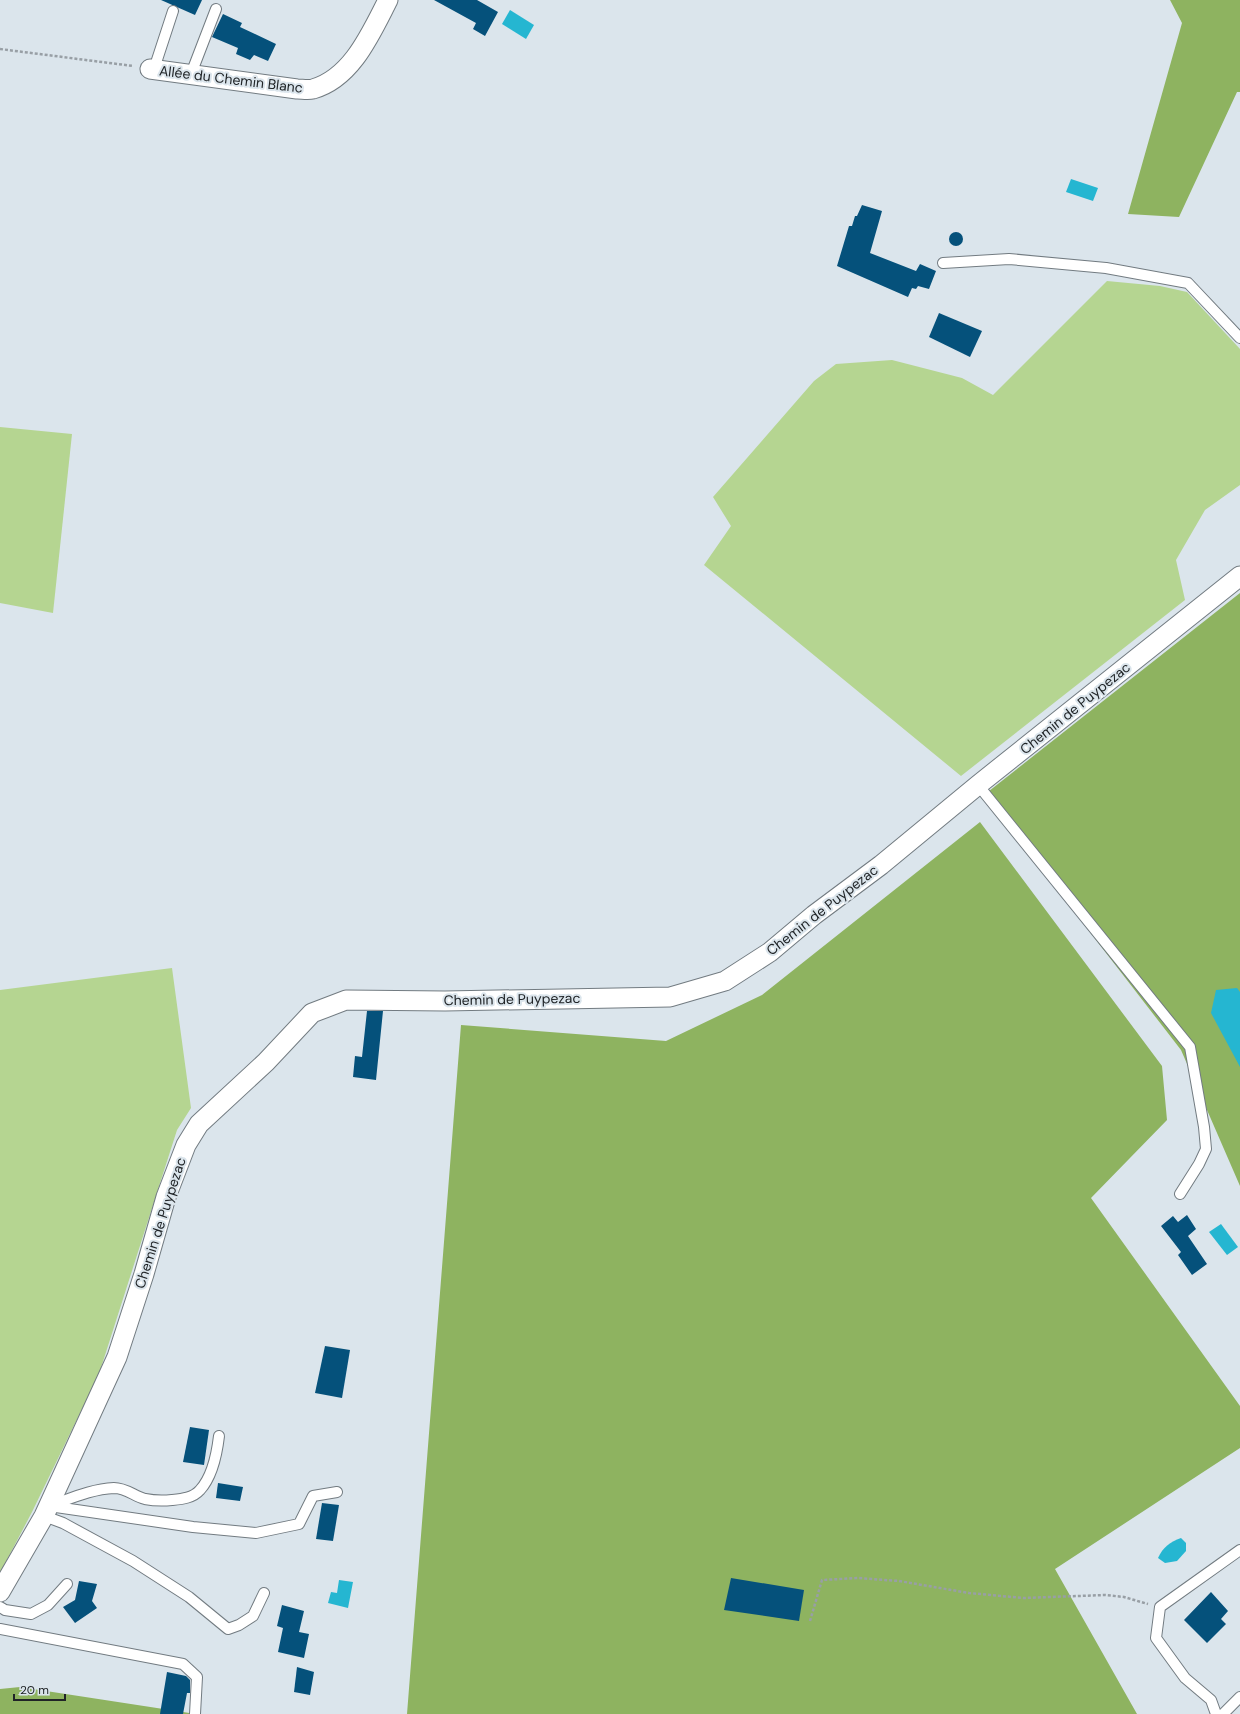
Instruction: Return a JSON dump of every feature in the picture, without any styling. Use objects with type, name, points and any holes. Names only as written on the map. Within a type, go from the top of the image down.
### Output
[{"type":"street","name":"Allée du Chemin Blanc","points":[[152,69],[297,89],[312,89],[331,81],[348,66],[363,46],[388,0]]},
{"type":"street","name":"Chemin de Puypezac","points":[[0,1592],[46,1511],[117,1357],[144,1274],[166,1197],[186,1145],[199,1124],[266,1062],[312,1013],[346,1000],[445,1001],[670,997],[725,981],[770,952],[814,915],[881,865],[978,785],[1240,576]]},
{"type":"lane","points":[[191,74],[216,9]]},
{"type":"lane","points":[[152,69],[173,11]]},
{"type":"lane","points":[[943,263],[1009,259],[1106,268],[1188,283],[1240,338]]},
{"type":"lane","points":[[978,785],[1190,1047],[1204,1126],[1206,1149],[1200,1164],[1180,1194]]},
{"type":"lane","points":[[46,1511],[88,1493],[115,1488],[129,1491],[144,1498],[159,1501],[186,1499],[200,1490],[210,1472],[218,1452],[219,1436]]},
{"type":"lane","points":[[46,1511],[256,1533],[299,1524],[313,1496],[337,1492]]},
{"type":"lane","points":[[46,1511],[63,1523],[133,1561],[189,1597],[228,1629],[239,1625],[253,1616],[264,1593]]},
{"type":"lane","points":[[1216,1714],[1211,1700],[1185,1678],[1156,1638],[1160,1607],[1240,1550]]},
{"type":"lane","points":[[0,1607],[5,1610],[30,1614],[48,1605],[67,1584]]},
{"type":"lane","points":[[0,1629],[183,1664],[197,1677],[195,1714]]},
{"type":"lane","points":[[1223,1714],[1240,1697]]},
{"type":"path","points":[[0,49],[152,69]]},
{"type":"path","points":[[810,1622],[822,1580],[858,1578],[899,1581],[969,1593],[1023,1598],[1124,1597],[1160,1607]]},
{"type":"green space","points":[[1170,0],[1240,0],[1240,92],[1237,92],[1179,217],[1128,214],[1182,23]]},
{"type":"green space","points":[[1107,281],[1160,286],[1187,292],[1240,349],[1240,485],[1205,510],[1176,560],[1185,600],[961,776],[704,565],[731,526],[713,497],[814,381],[836,364],[892,360],[962,378],[993,395]]},
{"type":"green space","points":[[0,427],[72,434],[53,613],[0,603]]},
{"type":"green space","points":[[1240,593],[1240,1186],[1181,1050],[984,795]]},
{"type":"green space","points":[[980,822],[1162,1066],[1167,1120],[1091,1198],[1240,1406],[1240,1448],[1055,1569],[1137,1714],[407,1714],[461,1025],[666,1041],[762,995]]},
{"type":"green space","points":[[172,968],[191,1108],[177,1130],[99,1374],[32,1512],[0,1573],[0,990]]},
{"type":"green space","points":[[20,1687],[196,1714],[0,1714],[0,1689]]},
{"type":"water","points":[[510,10],[534,25],[526,39],[502,24]]},
{"type":"water","points":[[1071,179],[1098,188],[1093,201],[1066,192]]},
{"type":"water","points":[[1237,988],[1240,992],[1240,1067],[1211,1013],[1216,990]]},
{"type":"water","points":[[1221,1224],[1238,1247],[1227,1255],[1209,1232]]},
{"type":"water","points":[[1181,1538],[1186,1543],[1186,1551],[1177,1561],[1165,1563],[1158,1558],[1167,1545]]},
{"type":"water","points":[[339,1580],[353,1582],[348,1608],[328,1603],[331,1592],[337,1593]]},
{"type":"building","points":[[161,0],[202,0],[195,15]]},
{"type":"building","points":[[434,0],[477,0],[498,12],[485,36],[473,29],[476,23]]},
{"type":"building","points":[[223,14],[242,23],[240,27],[276,44],[268,61],[254,55],[250,60],[236,54],[238,48],[212,37]]},
{"type":"building","points":[[862,205],[882,211],[870,253],[916,271],[920,264],[936,271],[929,289],[918,286],[916,289],[912,288],[908,297],[837,266],[849,226],[852,226],[855,216],[857,216]]},
{"type":"building","points":[[956,232],[961,234],[963,239],[961,244],[956,246],[951,244],[949,239],[951,234]]},
{"type":"building","points":[[939,313],[982,331],[970,357],[929,337]]},
{"type":"building","points":[[367,1011],[383,1011],[376,1080],[353,1077],[355,1056],[362,1057]]},
{"type":"building","points":[[1187,1215],[1196,1229],[1188,1236],[1207,1264],[1192,1275],[1178,1255],[1181,1252],[1161,1226],[1173,1216],[1178,1222]]},
{"type":"building","points":[[325,1346],[350,1350],[342,1398],[315,1393]]},
{"type":"building","points":[[190,1427],[209,1430],[204,1465],[183,1462]]},
{"type":"building","points":[[218,1483],[243,1487],[240,1501],[216,1498]]},
{"type":"building","points":[[322,1503],[339,1505],[333,1541],[316,1539]]},
{"type":"building","points":[[731,1578],[804,1590],[799,1621],[724,1610]]},
{"type":"building","points":[[79,1581],[97,1584],[92,1601],[97,1608],[75,1623],[63,1607],[75,1600]]},
{"type":"building","points":[[1211,1592],[1228,1611],[1221,1619],[1226,1624],[1207,1643],[1184,1620]]},
{"type":"building","points":[[282,1605],[304,1611],[299,1632],[309,1634],[304,1658],[278,1652],[283,1628],[277,1626]]},
{"type":"building","points":[[297,1667],[314,1672],[310,1695],[294,1692]]},
{"type":"building","points":[[167,1672],[186,1676],[190,1680],[190,1693],[187,1693],[183,1714],[160,1714]]}]
